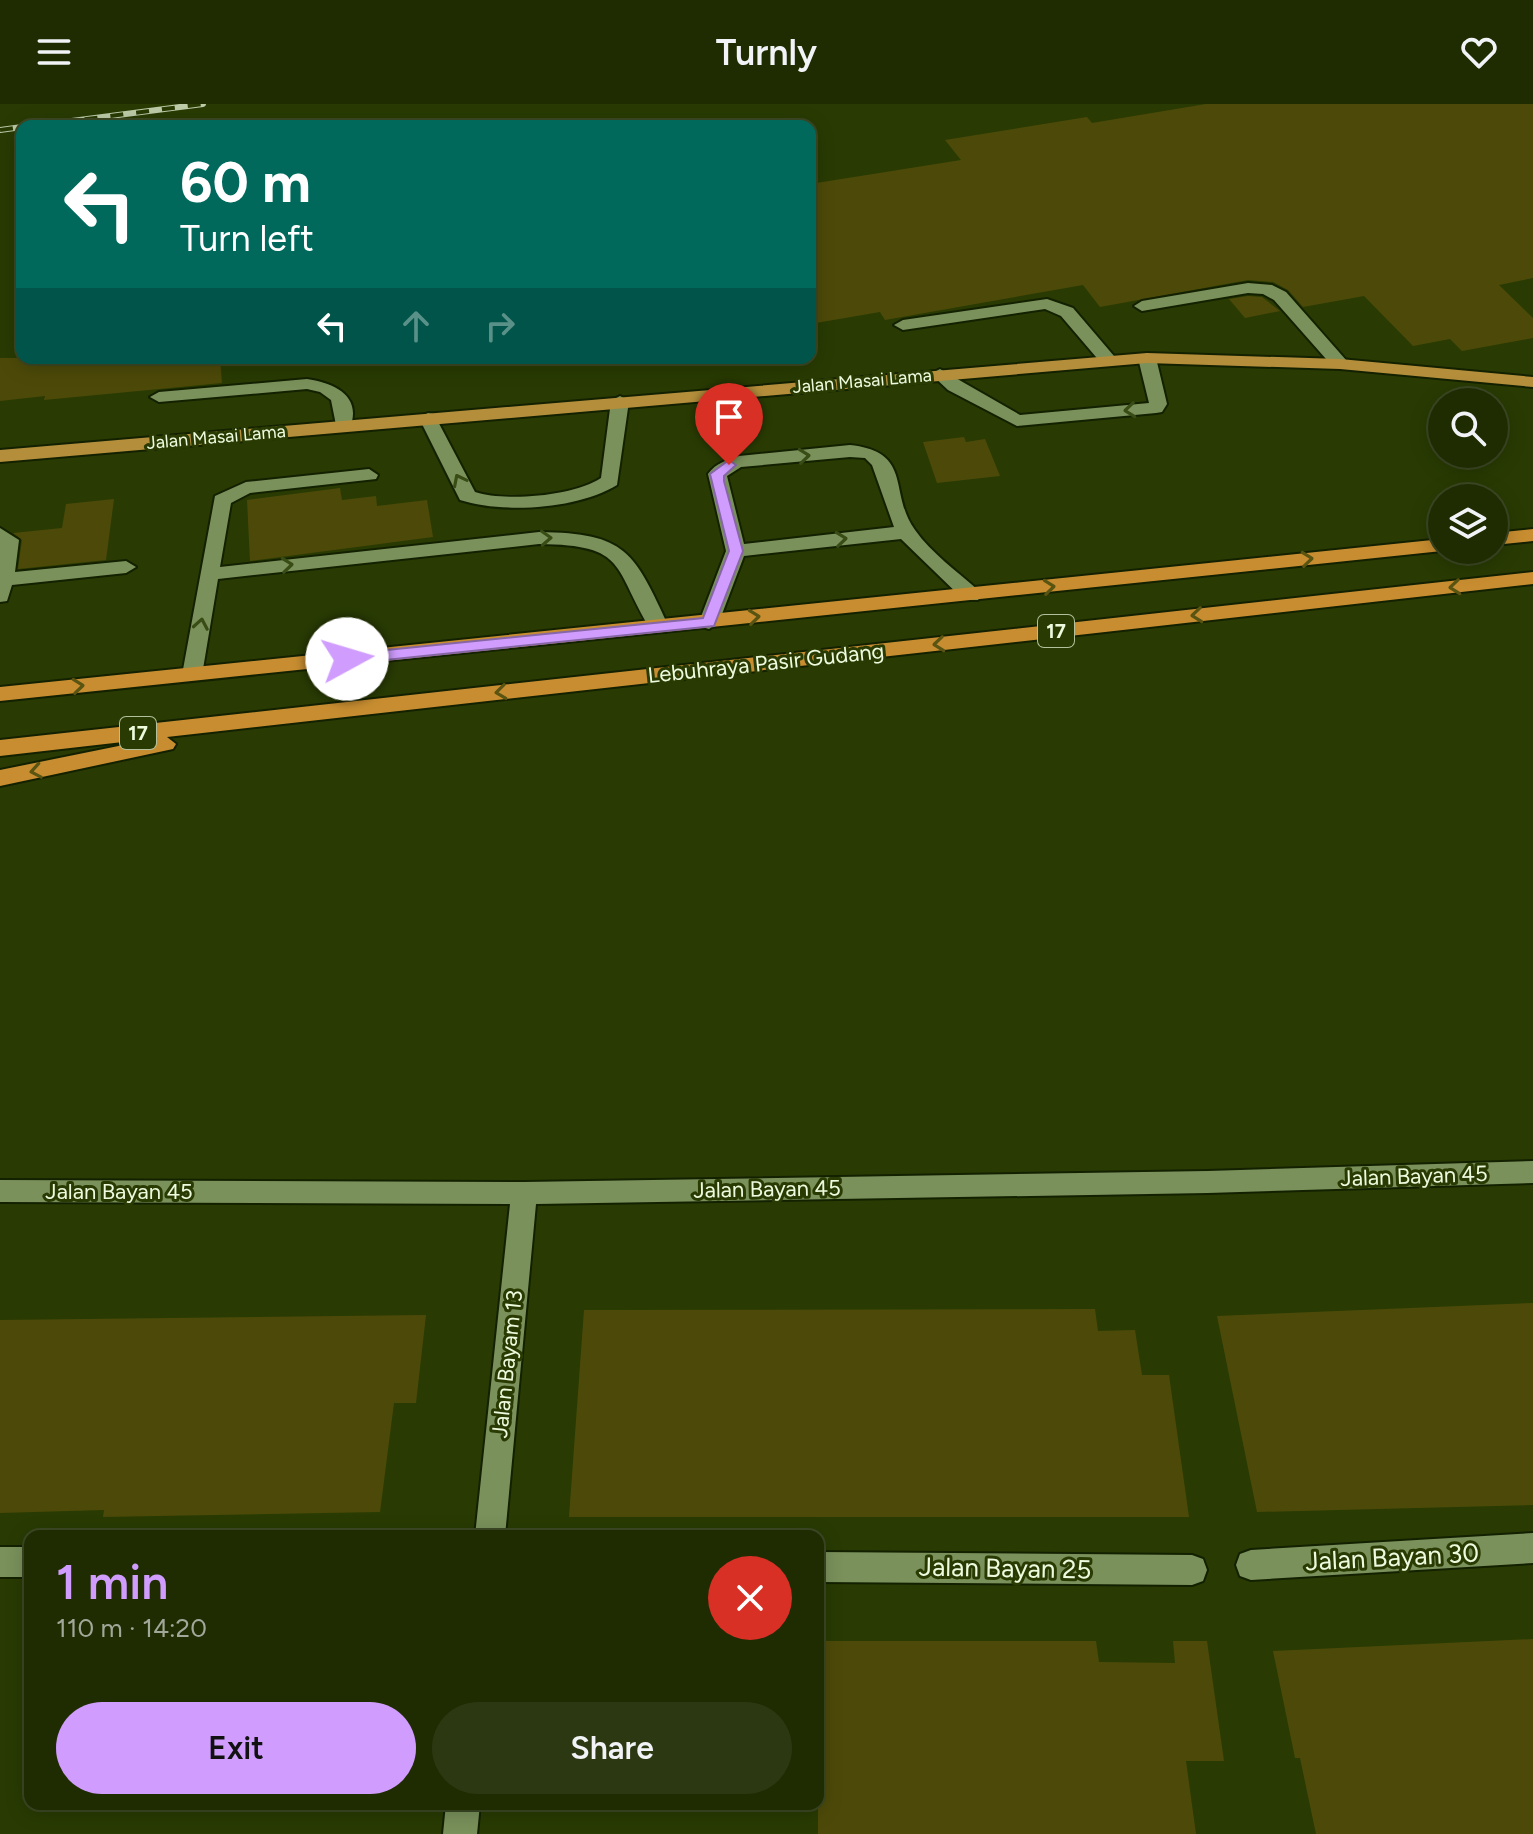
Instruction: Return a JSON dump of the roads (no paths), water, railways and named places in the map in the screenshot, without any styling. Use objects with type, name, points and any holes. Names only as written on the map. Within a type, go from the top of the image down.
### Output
[{"type":"highway","points":[[1508,538],[1533,535]]},
{"type":"highway","name":"17","points":[[0,694],[1428,546]]},
{"type":"highway","name":"Lebuhraya Pasir Gudang","points":[[0,748],[1533,578]]},
{"type":"highway","points":[[0,778],[276,719]]},
{"type":"main road","name":"Jalan Masai Lama","points":[[0,456],[1147,358],[1340,364],[1533,382]]},
{"type":"street","points":[[1142,306],[1248,288],[1266,289],[1280,296],[1340,364]]},
{"type":"street","points":[[903,325],[1038,304],[1055,305],[1067,312],[1108,360]]},
{"type":"street","points":[[940,374],[954,386],[1017,421],[1156,408],[1158,404],[1147,358]]},
{"type":"street","points":[[159,397],[307,384],[324,386],[336,391],[341,400],[343,426]]},
{"type":"street","points":[[428,418],[467,496],[480,502],[497,503],[594,491],[604,487],[610,481],[620,401]]},
{"type":"street","points":[[709,622],[736,551],[717,481],[722,469],[739,462],[850,451],[870,453],[881,463],[905,532],[971,595]]},
{"type":"street","points":[[192,675],[219,506],[228,494],[246,488],[369,475]]},
{"type":"street","points":[[736,551],[905,532]]},
{"type":"street","points":[[0,534],[9,540],[10,546],[1,585],[126,567]]},
{"type":"street","points":[[210,574],[539,538],[581,537],[614,550],[631,565],[659,627]]},
{"type":"street","name":"Jalan Bayan 45","points":[[0,1191],[524,1193],[1192,1183],[1533,1172]]},
{"type":"street","name":"Jalan Bayam 13","points":[[491,1530],[524,1193]]},
{"type":"street","name":"Jalan Bayan 30","points":[[1251,1565],[1533,1548]]},
{"type":"street","points":[[0,1562],[24,1562]]},
{"type":"street","name":"Jalan Bayan 25","points":[[824,1567],[1192,1570]]},
{"type":"street","points":[[460,1834],[462,1810]]},
{"type":"railway","points":[[79,120],[203,104]]},
{"type":"railway","points":[[0,130],[16,128]]}]
